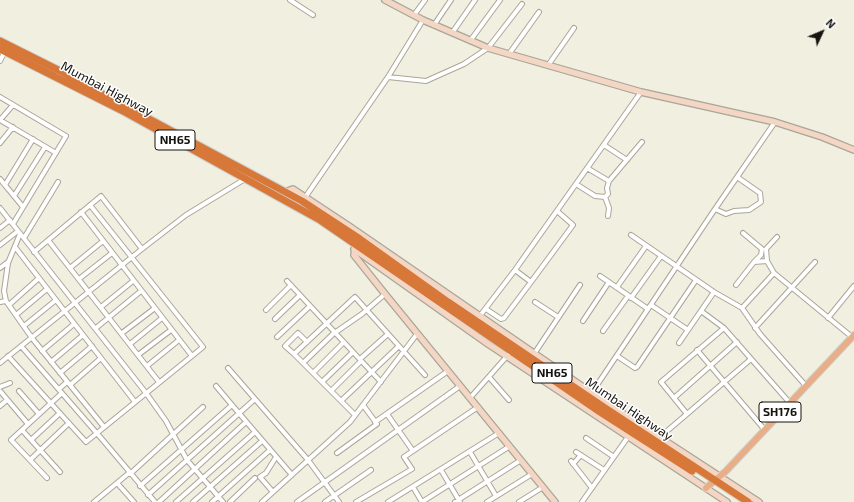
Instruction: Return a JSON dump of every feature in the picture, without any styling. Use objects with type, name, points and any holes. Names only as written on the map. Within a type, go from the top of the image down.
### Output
[{"type":"highway","name":"NH65","points":[[0,41],[64,73],[285,192],[304,199],[358,242]]},
{"type":"highway","name":"Mumbai Highway","points":[[3,50],[65,80],[320,220],[346,238],[358,242],[479,318],[665,444],[739,502]]},
{"type":"highway","name":"Mumbai Highway","points":[[358,242],[367,252],[509,354],[714,483],[748,502]]},
{"type":"main road","name":"SH176","points":[[714,483],[853,336]]},
{"type":"street","points":[[290,0],[297,2],[314,15]]},
{"type":"street","points":[[385,0],[423,20],[488,48],[549,64],[641,92],[776,122],[822,137],[854,150]]},
{"type":"street","points":[[414,15],[425,0]]},
{"type":"street","points":[[434,25],[451,0]]},
{"type":"street","points":[[452,33],[476,0]]},
{"type":"street","points":[[470,41],[500,0]]},
{"type":"street","points":[[388,77],[426,82],[464,64],[488,48],[522,4]]},
{"type":"street","points":[[509,54],[539,12]]},
{"type":"street","points":[[304,199],[388,77],[423,20]]},
{"type":"street","points":[[549,64],[574,28]]},
{"type":"street","points":[[0,61],[3,50]]},
{"type":"street","points":[[479,318],[515,270],[641,92]]},
{"type":"street","points":[[0,98],[66,136],[23,207],[11,222],[0,228]]},
{"type":"street","points":[[13,105],[0,120],[56,153]]},
{"type":"street","points":[[665,444],[660,437],[591,395],[715,209],[776,122]]},
{"type":"street","points":[[0,143],[13,128]]},
{"type":"street","points":[[5,185],[33,139]]},
{"type":"street","points":[[608,216],[609,208],[605,197],[608,194],[607,188],[609,181],[642,142]]},
{"type":"street","points":[[604,145],[627,160]]},
{"type":"street","points":[[14,196],[46,146]]},
{"type":"street","points":[[587,168],[609,181]]},
{"type":"street","points":[[715,209],[726,214],[734,211],[749,210],[762,202],[760,193],[737,177]]},
{"type":"street","points":[[0,179],[23,207]]},
{"type":"street","points":[[0,363],[186,215],[245,179]]},
{"type":"street","points":[[24,238],[58,182]]},
{"type":"street","points":[[576,184],[595,196],[605,197]]},
{"type":"street","points":[[34,252],[101,196],[142,249]]},
{"type":"street","points":[[8,356],[86,442],[203,347],[90,205]]},
{"type":"street","points":[[0,208],[146,393],[166,421],[187,460],[223,502]]},
{"type":"street","points":[[486,308],[501,319],[504,318],[574,225],[557,211]]},
{"type":"street","points":[[81,212],[192,356]]},
{"type":"street","points":[[0,245],[19,232]]},
{"type":"street","points":[[19,232],[15,248],[9,262],[4,291],[7,303],[42,351],[104,426]]},
{"type":"street","points":[[736,285],[761,255],[762,249],[744,233]]},
{"type":"street","points":[[631,235],[714,292],[742,308],[755,328],[806,386]]},
{"type":"street","points":[[777,237],[766,249],[767,261],[774,273],[828,318],[853,336]]},
{"type":"street","points":[[48,240],[159,382]]},
{"type":"street","points":[[70,268],[103,241]]},
{"type":"street","points":[[554,501],[354,255],[358,242],[509,354],[628,437],[714,483],[759,502]]},
{"type":"street","points":[[617,287],[646,246]]},
{"type":"street","points":[[15,248],[135,402]]},
{"type":"street","points":[[79,279],[112,253]]},
{"type":"street","points":[[603,331],[660,256]]},
{"type":"street","points":[[754,262],[767,261]]},
{"type":"street","points":[[0,268],[9,262]]},
{"type":"street","points":[[755,328],[815,262]]},
{"type":"street","points":[[515,270],[531,282]]},
{"type":"street","points":[[742,308],[774,273]]},
{"type":"street","points":[[600,276],[629,297],[688,330]]},
{"type":"street","points":[[0,302],[7,303],[39,278]]},
{"type":"street","points":[[617,356],[635,368],[637,367],[696,280]]},
{"type":"street","points":[[101,307],[133,281]]},
{"type":"street","points":[[287,281],[381,382]]},
{"type":"street","points":[[583,321],[609,282]]},
{"type":"street","points":[[266,310],[291,285]]},
{"type":"street","points":[[533,355],[580,285]]},
{"type":"street","points":[[828,318],[854,286]]},
{"type":"street","points":[[16,315],[47,289]]},
{"type":"street","points":[[96,328],[141,291]]},
{"type":"street","points":[[679,343],[714,292]]},
{"type":"street","points":[[303,363],[385,294]]},
{"type":"street","points":[[275,319],[300,295]]},
{"type":"street","points":[[294,354],[355,297],[425,375]]},
{"type":"street","points":[[24,326],[56,300]]},
{"type":"street","points":[[536,302],[558,317]]},
{"type":"street","points":[[277,337],[310,306]]},
{"type":"street","points":[[122,333],[154,308]]},
{"type":"street","points":[[701,311],[724,328],[789,402]]},
{"type":"street","points":[[130,344],[162,318]]},
{"type":"street","points":[[42,351],[74,324]]},
{"type":"street","points":[[687,414],[661,382],[724,328]]},
{"type":"street","points":[[138,355],[171,330]]},
{"type":"street","points":[[306,342],[298,333],[285,346],[342,400],[355,415]]},
{"type":"street","points":[[331,391],[388,334]]},
{"type":"street","points":[[262,502],[355,415],[417,334]]},
{"type":"street","points":[[51,362],[83,335]]},
{"type":"street","points":[[147,366],[180,340]]},
{"type":"street","points":[[313,373],[344,342]]},
{"type":"street","points":[[674,398],[737,342]]},
{"type":"street","points":[[21,346],[155,502]]},
{"type":"street","points":[[60,373],[92,346]]},
{"type":"street","points":[[342,400],[399,346]]},
{"type":"street","points":[[698,350],[764,429]]},
{"type":"street","points":[[322,382],[353,352]]},
{"type":"street","points":[[470,398],[509,354]]},
{"type":"street","points":[[58,389],[100,358]]},
{"type":"street","points":[[660,437],[751,359]]},
{"type":"street","points":[[228,368],[308,460],[339,502]]},
{"type":"street","points":[[375,422],[448,371]]},
{"type":"street","points":[[489,377],[509,400]]},
{"type":"street","points":[[0,388],[10,383]]},
{"type":"street","points":[[216,386],[292,475]]},
{"type":"street","points":[[297,502],[460,386]]},
{"type":"street","points":[[0,391],[28,424]]},
{"type":"street","points":[[19,391],[39,414]]},
{"type":"street","points":[[47,478],[11,440],[62,393]]},
{"type":"street","points":[[148,495],[255,399]]},
{"type":"street","points":[[0,406],[7,400]]},
{"type":"street","points":[[140,486],[232,405]]},
{"type":"street","points":[[337,452],[377,424],[363,405]]},
{"type":"street","points":[[94,502],[130,474],[203,406]]},
{"type":"street","points":[[356,502],[412,469],[404,457],[478,407]]},
{"type":"street","points":[[31,440],[60,413]]},
{"type":"street","points":[[387,414],[413,451]]},
{"type":"street","points":[[158,502],[246,422]]},
{"type":"street","points":[[30,460],[69,423]]},
{"type":"street","points":[[22,430],[60,472]]},
{"type":"street","points":[[176,502],[255,432]]},
{"type":"street","points":[[388,502],[499,434]]},
{"type":"street","points":[[582,502],[628,437]]},
{"type":"street","points":[[586,438],[614,457]]},
{"type":"street","points":[[193,502],[262,441]]},
{"type":"street","points":[[413,487],[422,502],[510,446]]},
{"type":"street","points":[[212,502],[270,450]]},
{"type":"street","points":[[470,452],[496,496]]},
{"type":"street","points":[[576,452],[604,470]]},
{"type":"street","points":[[580,455],[572,463],[592,488]]},
{"type":"street","points":[[273,492],[260,477],[266,473],[276,457]]},
{"type":"street","points":[[441,470],[458,501],[521,460]]},
{"type":"street","points":[[325,502],[371,470]]},
{"type":"street","points":[[487,502],[532,474]]},
{"type":"street","points":[[230,502],[255,478]]},
{"type":"street","points":[[117,483],[132,501]]},
{"type":"street","points":[[714,483],[727,502]]},
{"type":"street","points":[[519,502],[543,487]]}]
